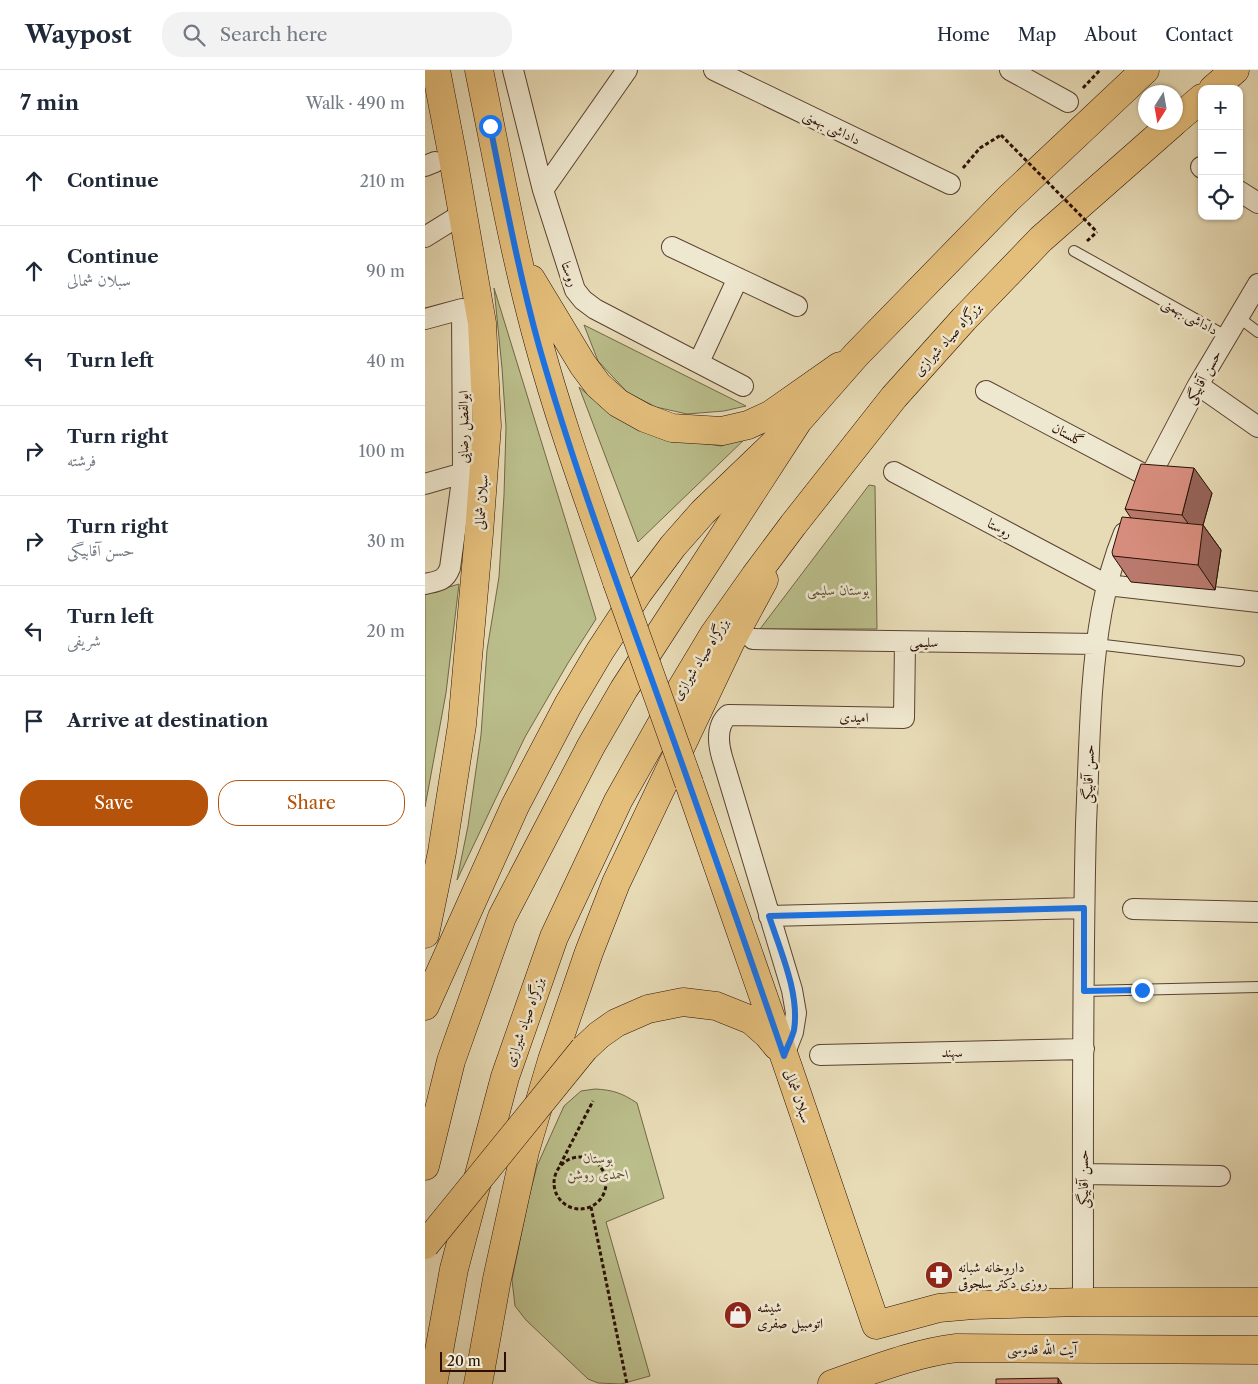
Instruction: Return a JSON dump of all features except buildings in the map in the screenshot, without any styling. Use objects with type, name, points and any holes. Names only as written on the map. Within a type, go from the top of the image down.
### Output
[{"type":"main road","name":"سبلان شمالی","points":[[425,934],[442,852],[461,724],[487,426],[482,323],[453,158],[435,70]]},
{"type":"main road","name":"سبلان شمالی","points":[[479,70],[517,255],[539,344],[563,424],[876,1325],[939,1308],[955,1306],[1083,1302]]},
{"type":"main road","points":[[425,1006],[515,806],[568,705],[600,651],[673,546],[703,512],[798,420],[856,355],[1008,199],[1145,70]]},
{"type":"main road","points":[[1218,85],[1235,70]]},
{"type":"main road","name":"بزرگراه صیاد شیرازی","points":[[1183,115],[1198,102]]},
{"type":"main road","name":"بزرگراه صیاد شیرازی","points":[[433,1384],[454,1269],[505,1077],[554,937],[618,802],[713,634],[793,525],[894,397],[971,312],[1041,239],[1166,130]]},
{"type":"main road","points":[[517,255],[583,365],[598,385],[618,403],[645,418],[672,428],[723,431],[748,425],[769,415],[856,355]]},
{"type":"main road","points":[[425,1166],[451,1061],[502,917],[591,746],[624,689],[798,420]]},
{"type":"main road","points":[[478,1384],[497,1279],[525,1151],[552,1060],[589,952],[616,883],[727,649],[793,525]]},
{"type":"main road","points":[[425,1245],[583,1049],[617,1023],[648,1009],[683,1002],[717,1006],[751,1020],[768,1035],[784,1056]]},
{"type":"main road","points":[[1083,1302],[1258,1302]]},
{"type":"main road","name":"آیت الله قدوسی","points":[[832,1384],[911,1357],[937,1350],[957,1348],[1258,1350]]},
{"type":"street","name":"روستا","points":[[513,70],[543,190],[575,290],[583,300],[595,308],[743,386]]},
{"type":"street","points":[[543,190],[627,70]]},
{"type":"street","name":"داداشی بهمنی","points":[[713,70],[950,184]]},
{"type":"street","points":[[1010,70],[1068,102]]},
{"type":"street","points":[[1243,193],[1258,202]]},
{"type":"street","points":[[425,237],[462,214]]},
{"type":"street","points":[[672,247],[797,306]]},
{"type":"street","points":[[699,362],[739,278]]},
{"type":"street","name":"حسن آقابیگی","points":[[1083,1302],[1084,908],[1089,736],[1096,644],[1107,585],[1119,545],[1134,510],[1149,477],[1198,385],[1258,284]]},
{"type":"street","name":"ابوالفضل رضایی","points":[[425,319],[462,310],[463,473],[450,568],[447,574],[434,582]]},
{"type":"street","points":[[1198,385],[1258,427]]},
{"type":"street","name":"گلستان","points":[[986,391],[1149,477]]},
{"type":"street","name":"روستا","points":[[894,472],[1107,585]]},
{"type":"street","points":[[425,484],[463,473]]},
{"type":"street","points":[[1107,585],[1258,602]]},
{"type":"street","name":"سلیمی","points":[[753,639],[1096,644]]},
{"type":"street","name":"امیدی","points":[[769,916],[718,745],[721,724],[728,715],[904,718],[905,642]]},
{"type":"street","points":[[784,1056],[793,1032],[796,1013],[792,990],[769,916],[1084,908]]},
{"type":"street","points":[[1133,909],[1258,912]]},
{"type":"street","name":"سهند","points":[[820,1056],[1084,1049]]},
{"type":"street","points":[[1083,1174],[1220,1176]]},
{"type":"lane","name":"داداشی بهمنی","points":[[1075,251],[1226,336]]},
{"type":"lane","points":[[1238,317],[1258,332]]},
{"type":"lane","points":[[1096,644],[1239,661]]},
{"type":"lane","points":[[1084,991],[1258,987]]},
{"type":"path","points":[[950,184],[980,148],[1001,135],[1097,232]]},
{"type":"path","points":[[557,1170],[563,1163],[579,1157],[588,1158],[596,1162],[602,1169],[606,1186],[599,1201],[591,1207],[575,1209],[561,1201],[556,1194],[554,1186],[557,1170],[593,1101]]},
{"type":"path","points":[[591,1207],[627,1384]]},
{"type":"green space","points":[[494,288],[596,619],[525,737],[457,880],[468,826],[481,735],[487,650],[499,577],[506,427]]},
{"type":"green space","points":[[584,325],[746,406],[724,411],[687,414],[656,407],[628,393],[598,361]]},
{"type":"green space","points":[[579,387],[600,405],[686,441],[721,446],[749,435],[638,542]]},
{"type":"green space","name":"بوستان سلیمی","points":[[869,485],[875,486],[877,629],[760,629]]},
{"type":"green space","points":[[459,584],[446,693],[425,807],[425,594]]},
{"type":"green space","name":"بوستان احمدی روشن","points":[[595,1089],[617,1093],[637,1103],[664,1198],[606,1222],[650,1376],[621,1384],[598,1383],[588,1379],[526,1320],[515,1306],[512,1280],[537,1166],[564,1106],[581,1091]]},
{"type":"place","name":"داروخانه شبانه روزی دکتر سلجوقی","points":[[939,1275]]},
{"type":"place","name":"شیشه اتومبیل صفری","points":[[738,1315]]},
{"type":"route","points":[[490,126],[517,255],[539,344],[566,433],[784,1056],[793,1032],[796,1013],[792,990],[769,916],[1084,908],[1084,991],[1142,990]]}]
